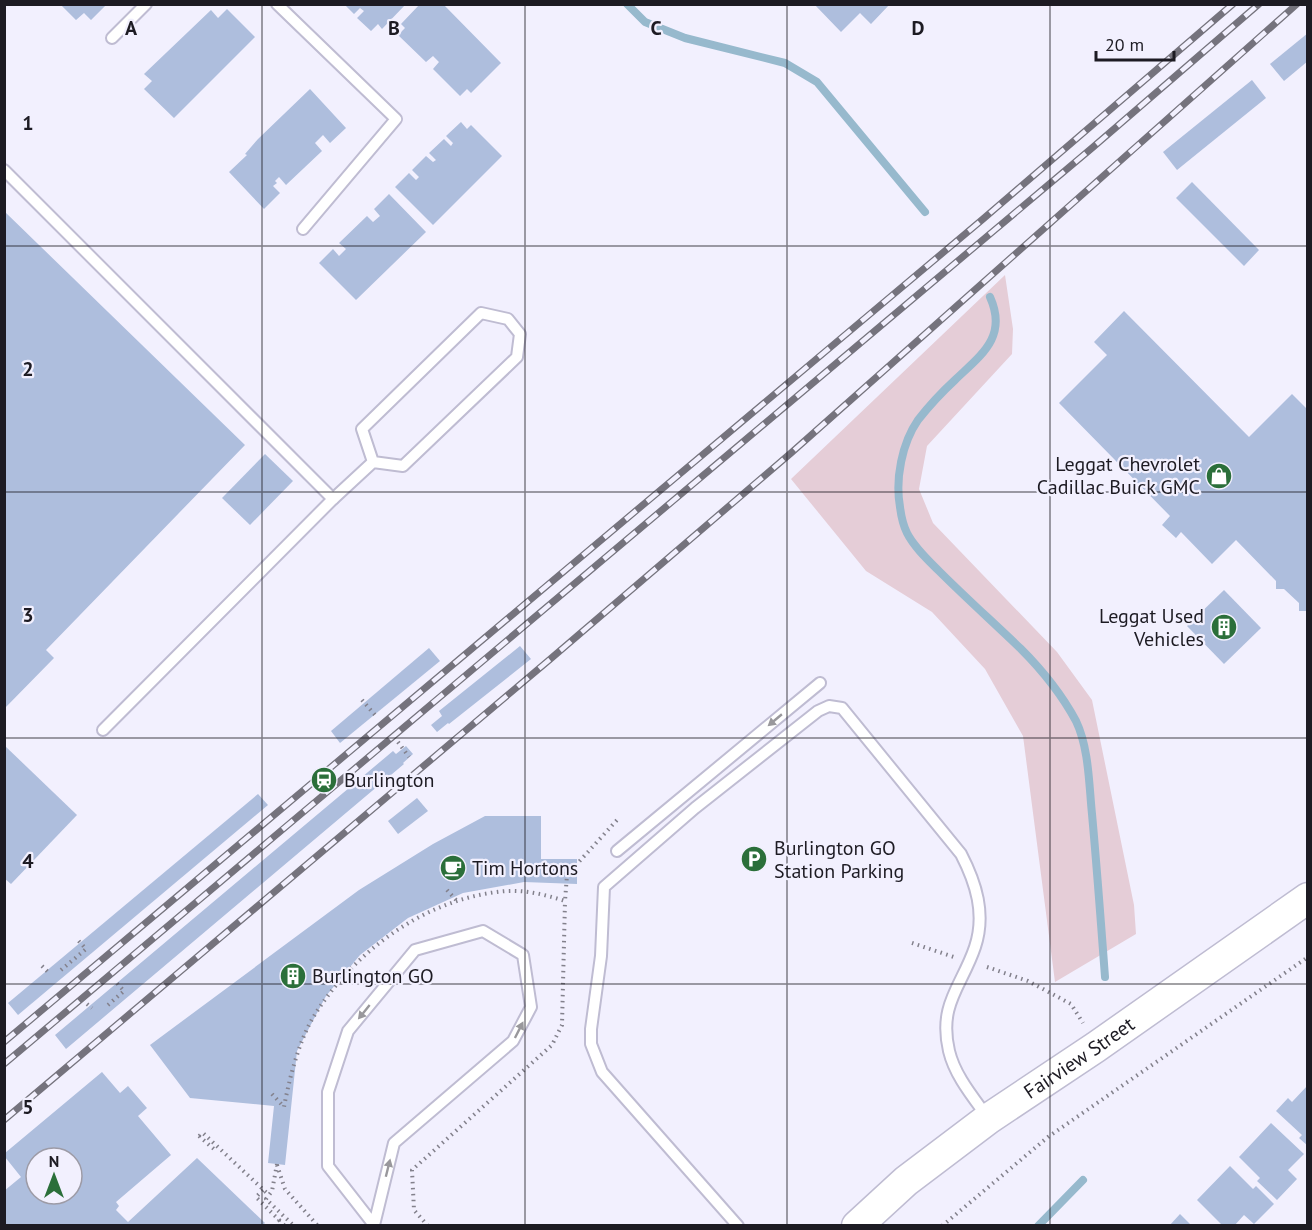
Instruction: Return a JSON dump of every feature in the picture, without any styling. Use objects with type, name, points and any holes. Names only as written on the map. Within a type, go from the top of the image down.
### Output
[{"type":"main road","name":"Fairview Street","points":[[857,1226],[906,1181],[988,1119],[1096,1047],[1308,898]]},
{"type":"lane","points":[[112,38],[146,4]]},
{"type":"lane","points":[[277,4],[396,119],[303,229]]},
{"type":"lane","points":[[4,170],[333,499]]},
{"type":"lane","points":[[480,313],[507,319],[520,334],[517,357],[403,466],[373,462],[362,429],[480,313]]},
{"type":"lane","points":[[103,729],[333,499],[373,462]]},
{"type":"lane","points":[[617,851],[820,682]]},
{"type":"lane","points":[[738,1226],[602,1072],[591,1044],[591,1029],[601,956],[604,887],[695,808],[810,718],[829,706],[842,708],[962,854],[971,871],[976,886],[980,917],[976,945],[950,1002],[947,1016],[947,1038],[952,1062],[958,1074],[988,1119]]},
{"type":"lane","points":[[483,931],[523,954],[531,1007],[513,1041],[394,1143],[375,1225],[328,1166],[328,1092],[348,1031],[415,950],[483,931]]},
{"type":"path","points":[[362,700],[375,715]]},
{"type":"path","points":[[398,742],[409,756]]},
{"type":"path","points":[[546,869],[567,875]]},
{"type":"path","points":[[447,890],[456,900]]},
{"type":"path","points":[[61,970],[86,949],[76,938]]},
{"type":"path","points":[[912,943],[1028,981],[1071,1004],[1096,1047]]},
{"type":"path","points":[[942,1226],[1048,1137],[1308,957]]},
{"type":"path","points":[[42,966],[48,972]]},
{"type":"path","points":[[108,1005],[124,991],[115,981]]},
{"type":"path","points":[[87,1004],[92,1008]]},
{"type":"path","points":[[215,1150],[199,1136],[203,1132],[269,1195]]},
{"type":"path","points":[[294,1226],[266,1199],[272,1191],[277,1164],[285,1189],[318,1226]]},
{"type":"path","points":[[263,1190],[256,1197],[285,1226]]},
{"type":"path","points":[[277,1226],[279,1220]]},
{"type":"shaded area","points":[[1005,275],[1013,329],[1012,354],[927,446],[919,489],[933,523],[1057,652],[1092,700],[1134,905],[1136,934],[1055,982],[1023,736],[985,669],[932,612],[866,571],[791,479]]},
{"type":"building","points":[[344,4],[406,4],[382,29],[378,24],[371,31],[357,18],[364,11],[360,8],[354,14]]},
{"type":"building","points":[[420,4],[443,4],[501,63],[471,93],[467,89],[460,96],[433,69],[439,62],[433,56],[426,62],[398,35],[405,28],[401,24]]},
{"type":"building","points":[[814,4],[890,4],[871,24],[860,13],[841,32]]},
{"type":"building","points":[[61,5],[106,5],[91,20],[84,13],[76,20]]},
{"type":"building","points":[[227,9],[255,37],[174,118],[144,89],[152,81],[144,74],[211,10],[218,18]]},
{"type":"building","points":[[1308,33],[1308,61],[1284,81],[1270,64]]},
{"type":"building","points":[[1252,80],[1266,98],[1177,170],[1163,152]]},
{"type":"building","points":[[310,89],[346,128],[330,143],[323,135],[315,143],[322,151],[286,185],[279,177],[273,186],[280,193],[264,209],[229,172],[247,155],[245,154],[258,139]]},
{"type":"building","points":[[461,122],[467,129],[471,125],[502,156],[433,225],[395,187],[409,173],[416,180],[419,177],[412,170],[426,156],[433,162],[436,160],[429,153],[444,139],[451,146],[453,143],[446,136]]},
{"type":"building","points":[[1192,182],[1259,250],[1244,266],[1176,198]]},
{"type":"building","points":[[389,194],[426,232],[356,300],[319,263],[333,249],[339,256],[346,249],[339,243],[367,216],[373,222],[380,216],[374,209]]},
{"type":"building","points":[[4,211],[245,445],[46,650],[54,658],[4,709]]},
{"type":"building","name":"Leggat Chevrolet Cadillac Buick GMC","points":[[1124,311],[1249,437],[1292,394],[1308,410],[1308,611],[1299,611],[1299,603],[1284,589],[1276,589],[1276,581],[1236,540],[1212,564],[1181,532],[1176,538],[1162,525],[1170,516],[1059,403],[1107,355],[1094,342]]},
{"type":"building","points":[[265,454],[293,481],[250,525],[222,498]]},
{"type":"building","name":"Leggat Used Vehicles","points":[[1224,590],[1261,628],[1224,664],[1187,626]]},
{"type":"building","points":[[520,646],[531,659],[437,732],[431,725],[442,716],[439,711]]},
{"type":"building","points":[[429,648],[440,661],[340,743],[331,731]]},
{"type":"building","points":[[4,745],[77,815],[11,884],[4,878]]},
{"type":"building","points":[[406,746],[413,754],[404,764],[66,1049],[55,1035],[393,751],[396,754]]},
{"type":"building","points":[[258,794],[268,805],[18,1015],[8,1003]]},
{"type":"building","points":[[417,798],[428,811],[398,834],[388,821]]},
{"type":"building","name":"Burlington GO","points":[[485,816],[541,816],[541,859],[577,859],[577,884],[524,882],[463,893],[408,918],[360,955],[326,996],[297,1051],[285,1165],[268,1163],[274,1106],[190,1098],[150,1045],[359,890],[433,844]]},
{"type":"building","points":[[102,1072],[120,1093],[128,1086],[147,1108],[138,1116],[171,1155],[116,1202],[119,1206],[116,1210],[128,1222],[197,1158],[265,1223],[262,1226],[4,1226],[4,1191],[21,1177],[5,1157],[5,1153]]},
{"type":"building","points":[[1308,1085],[1308,1146],[1299,1138],[1302,1135],[1276,1111],[1288,1098],[1292,1102]]},
{"type":"building","points":[[1271,1123],[1304,1154],[1288,1170],[1297,1179],[1277,1200],[1257,1181],[1260,1178],[1239,1157]]},
{"type":"building","points":[[1230,1166],[1253,1189],[1256,1186],[1274,1204],[1254,1224],[1244,1215],[1234,1226],[1223,1226],[1197,1200]]},
{"type":"building","points":[[1180,1214],[1192,1226],[1169,1226]]},
{"type":"waterway","points":[[627,4],[645,22],[685,38],[785,63],[817,82],[925,212]]},
{"type":"waterway","points":[[990,297],[996,323],[989,344],[974,362],[945,389],[912,429],[899,473],[901,513],[907,533],[917,548],[1029,657],[1058,692],[1076,721],[1084,743],[1088,767],[1105,977]]},
{"type":"waterway","points":[[1038,1226],[1083,1180]]},
{"type":"railway","points":[[4,1042],[983,219],[1233,4]]},
{"type":"railway","points":[[4,1064],[1092,148],[1259,4]]},
{"type":"railway","points":[[4,1120],[791,453],[1297,4]]},
{"type":"place","name":"Leggat Chevrolet Cadillac Buick GMC","points":[[1219,476]]},
{"type":"place","name":"Leggat Used Vehicles","points":[[1224,627]]},
{"type":"place","name":"Burlington","points":[[324,780]]},
{"type":"place","name":"Burlington GO Station Parking","points":[[754,859]]},
{"type":"place","name":"Tim Hortons","points":[[453,868]]},
{"type":"place","name":"Burlington GO","points":[[293,976]]}]
